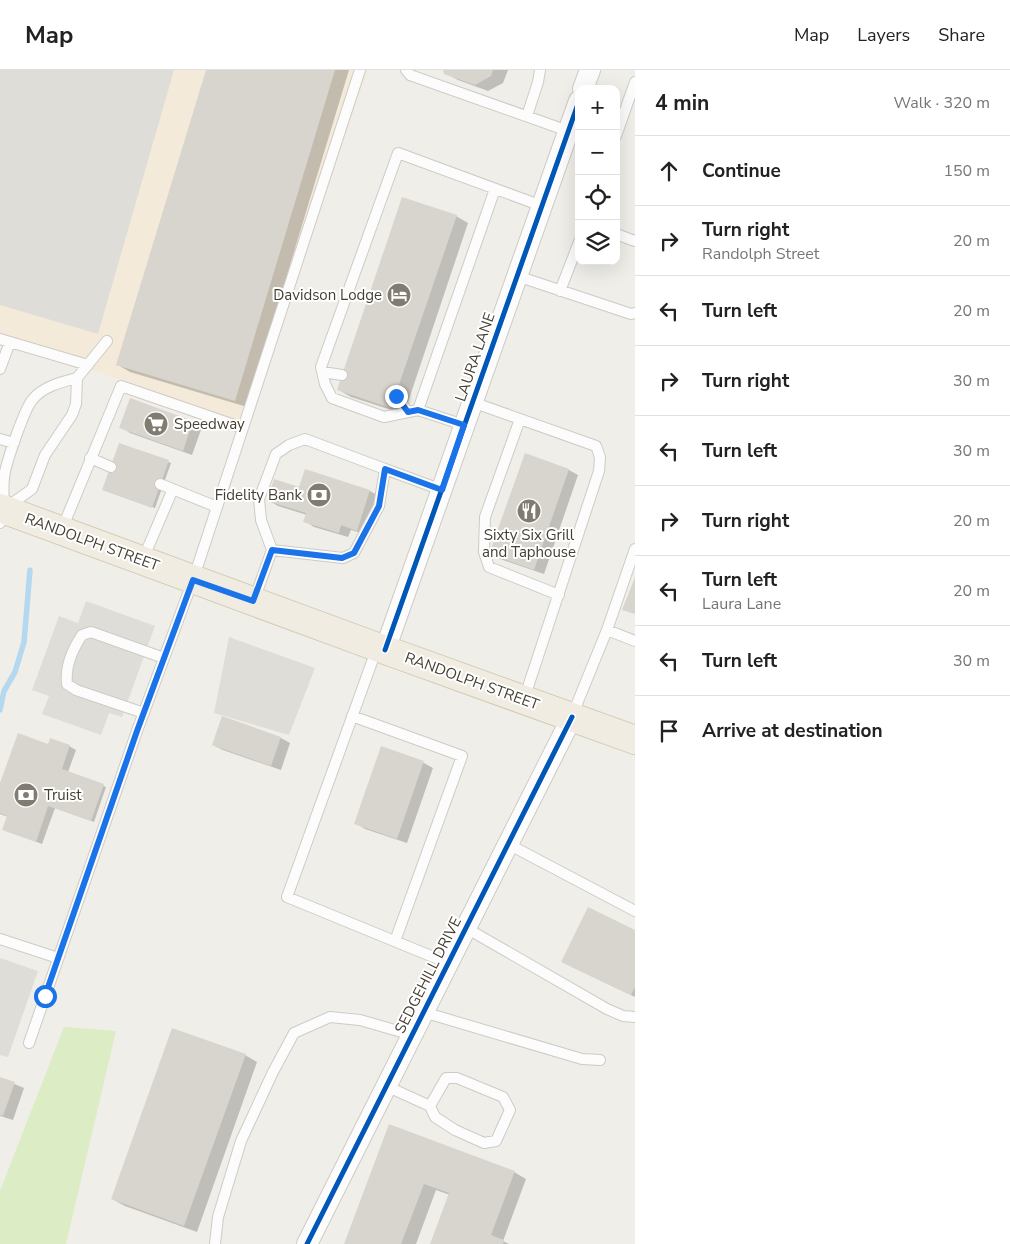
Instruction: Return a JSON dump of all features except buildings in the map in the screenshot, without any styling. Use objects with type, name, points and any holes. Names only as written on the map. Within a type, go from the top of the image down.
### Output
[{"type":"main road","name":"RANDOLPH STREET","points":[[2,513],[62,530],[193,580],[635,740]]},
{"type":"street","points":[[584,85],[590,70]]},
{"type":"street","name":"LAURA LANE","points":[[381,648],[442,490],[575,112]]},
{"type":"street","name":"SEDGEHILL DRIVE","points":[[307,1244],[572,717]]},
{"type":"lane","points":[[29,1043],[144,713],[193,580],[360,70]]},
{"type":"lane","points":[[406,70],[410,74],[568,131]]},
{"type":"lane","points":[[526,116],[538,82],[540,70]]},
{"type":"lane","points":[[618,130],[635,82]]},
{"type":"lane","points":[[413,411],[384,417],[332,398],[320,367],[398,153],[542,206]]},
{"type":"lane","points":[[413,411],[495,189]]},
{"type":"lane","points":[[620,235],[635,241]]},
{"type":"lane","points":[[560,291],[575,252]]},
{"type":"lane","points":[[517,276],[631,314],[635,313]]},
{"type":"lane","points":[[0,368],[5,340],[88,365]]},
{"type":"lane","points":[[2,513],[4,476],[27,408],[33,398],[52,385],[77,378],[108,341]]},
{"type":"lane","points":[[322,372],[342,375]]},
{"type":"lane","points":[[2,513],[32,489],[45,455],[72,415],[76,404],[77,378]]},
{"type":"lane","points":[[62,530],[121,386],[243,428]]},
{"type":"lane","points":[[396,396],[413,411],[464,425]]},
{"type":"lane","points":[[472,402],[596,446],[600,457],[599,471],[524,700]]},
{"type":"lane","points":[[520,419],[485,517],[484,552],[489,567],[558,595]]},
{"type":"lane","points":[[0,439],[14,443]]},
{"type":"lane","points":[[253,601],[272,550],[261,520],[259,499],[276,454],[289,445],[306,439],[442,490]]},
{"type":"lane","points":[[90,458],[111,466]]},
{"type":"lane","points":[[272,550],[342,558],[354,553],[379,506],[385,469]]},
{"type":"lane","points":[[160,484],[217,507]]},
{"type":"lane","points":[[142,560],[173,489]]},
{"type":"lane","points":[[572,717],[607,630],[635,549]]},
{"type":"lane","points":[[607,630],[634,638]]},
{"type":"lane","points":[[144,713],[76,690],[67,684],[66,674],[73,648],[82,635],[91,632],[164,658]]},
{"type":"lane","points":[[381,648],[352,716],[287,897],[448,963]]},
{"type":"lane","points":[[352,716],[462,756],[395,941]]},
{"type":"lane","points":[[508,844],[635,911]]},
{"type":"lane","points":[[466,928],[607,1008],[624,1016],[635,1017]]},
{"type":"lane","points":[[0,940],[58,958]]},
{"type":"lane","points":[[423,1012],[582,1059],[600,1060]]},
{"type":"lane","points":[[215,1244],[218,1218],[240,1141],[272,1072],[294,1033],[330,1017],[360,1020],[412,1035]]},
{"type":"lane","points":[[386,1086],[430,1106],[435,1117],[455,1130],[484,1143],[496,1140],[510,1110],[503,1097],[457,1078],[446,1078],[430,1106]]},
{"type":"shaded area","points":[[0,70],[368,70],[245,423],[0,338]]},
{"type":"shaded area","points":[[0,70],[174,70],[98,334],[0,305]]},
{"type":"shaded area","points":[[86,601],[155,626],[122,717],[109,713],[101,735],[42,714],[49,696],[32,690],[59,616],[78,623]]},
{"type":"shaded area","points":[[229,637],[315,668],[289,735],[214,713]]},
{"type":"shaded area","points":[[0,958],[38,971],[8,1057],[0,1055]]},
{"type":"green space","points":[[64,1027],[116,1031],[66,1244],[0,1244],[0,1191]]},
{"type":"waterway","points":[[0,710],[4,691],[15,672],[24,642],[30,570]]},
{"type":"cycle path","points":[[385,650],[575,112]]},
{"type":"cycle path","points":[[307,1244],[572,717]]},
{"type":"place","name":"Davidson Lodge","points":[[399,295]]},
{"type":"place","name":"Speedway","points":[[156,424]]},
{"type":"place","name":"Fidelity Bank","points":[[319,495]]},
{"type":"place","name":"Sixty Six Grill and Taphouse","points":[[529,511]]},
{"type":"place","name":"Truist","points":[[26,795]]},
{"type":"route","points":[[45,996],[137,731],[193,580],[253,601],[272,550],[342,558],[354,553],[379,506],[385,469],[442,490],[464,425],[418,410],[408,412],[396,396]]}]
